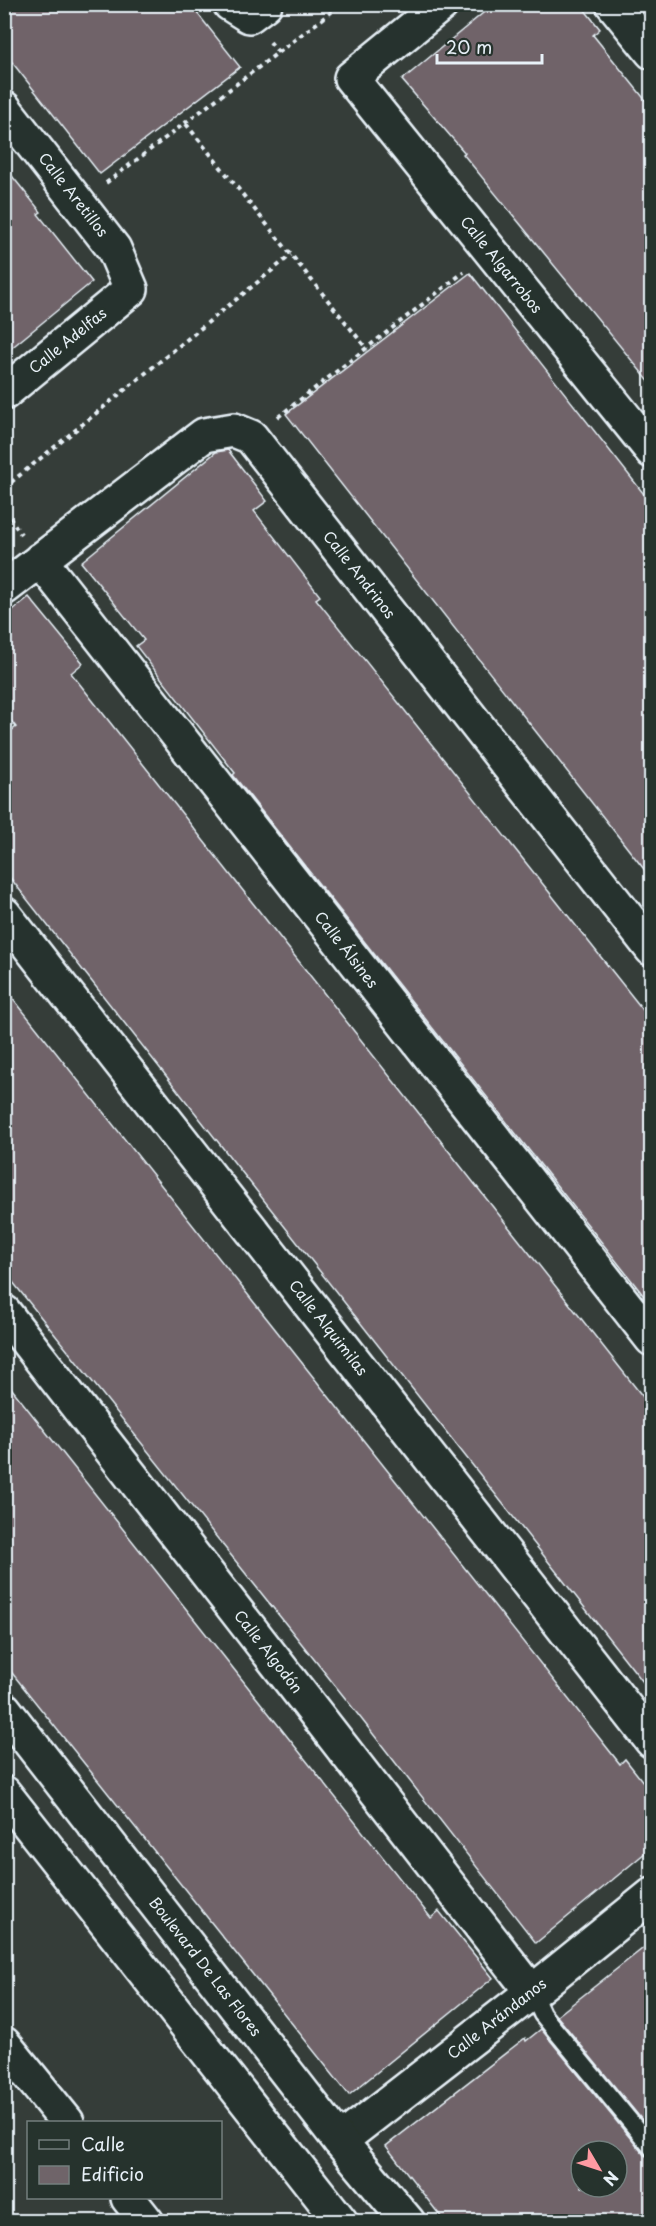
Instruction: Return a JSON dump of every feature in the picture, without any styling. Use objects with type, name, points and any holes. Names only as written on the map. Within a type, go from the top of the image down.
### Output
[{"type":"street","name":"Calle Algarrobos","points":[[442,4],[351,78],[651,451]]},
{"type":"street","points":[[613,4],[651,52]]},
{"type":"street","name":"Calle Aretillos","points":[[4,108],[114,249],[131,289]]},
{"type":"street","name":"Calle Adelfas","points":[[4,393],[131,289]]},
{"type":"street","points":[[4,588],[204,435],[234,430],[251,437]]},
{"type":"street","name":"Calle Andrinos","points":[[251,437],[651,949]]},
{"type":"street","name":"Calle Álsines","points":[[40,560],[651,1339]]},
{"type":"street","name":"Calle Alquimilas","points":[[4,914],[651,1741]]},
{"type":"street","name":"Calle Algodón","points":[[4,1312],[532,1992]]},
{"type":"street","name":"Boulevard De Las Flores","points":[[4,1709],[340,2141],[408,2222]]},
{"type":"street","points":[[4,1793],[341,2222]]},
{"type":"street","name":"Calle Arándanos","points":[[340,2141],[532,1992],[651,1895]]},
{"type":"street","points":[[4,2044],[66,2121]]},
{"type":"street","points":[[129,2199],[147,2222]]},
{"type":"lane","points":[[532,1992],[542,2014],[651,2148]]},
{"type":"path","points":[[79,203],[342,4]]},
{"type":"path","points":[[186,124],[367,349]]},
{"type":"path","points":[[251,437],[490,251]]},
{"type":"path","points":[[4,488],[291,255]]},
{"type":"building","points":[[4,4],[190,4],[240,67],[100,174],[4,52]]},
{"type":"building","points":[[494,4],[580,4],[600,29],[593,35],[651,107],[651,384],[463,154],[465,153],[402,80]]},
{"type":"building","points":[[4,166],[41,212],[38,214],[92,282],[4,354]]},
{"type":"building","points":[[470,273],[651,503],[651,878],[286,414]]},
{"type":"building","points":[[228,450],[267,501],[254,511],[320,596],[316,599],[651,1020],[651,1305],[233,775],[235,773],[136,646],[144,640],[81,562],[216,452]]},
{"type":"building","points":[[29,597],[83,663],[71,673],[651,1407],[651,1692],[4,870],[4,736],[16,727],[4,712],[4,617]]},
{"type":"building","points":[[4,987],[620,1764],[625,1759],[651,1792],[651,1848],[536,1943],[345,1698],[4,1271]]},
{"type":"building","points":[[4,1379],[431,1918],[439,1911],[493,1978],[349,2095],[4,1663]]},
{"type":"building","points":[[651,1942],[651,2131],[557,2016]]},
{"type":"building","points":[[541,2029],[644,2155],[651,2158],[651,2222],[445,2222],[386,2146],[525,2038],[526,2041]]}]
